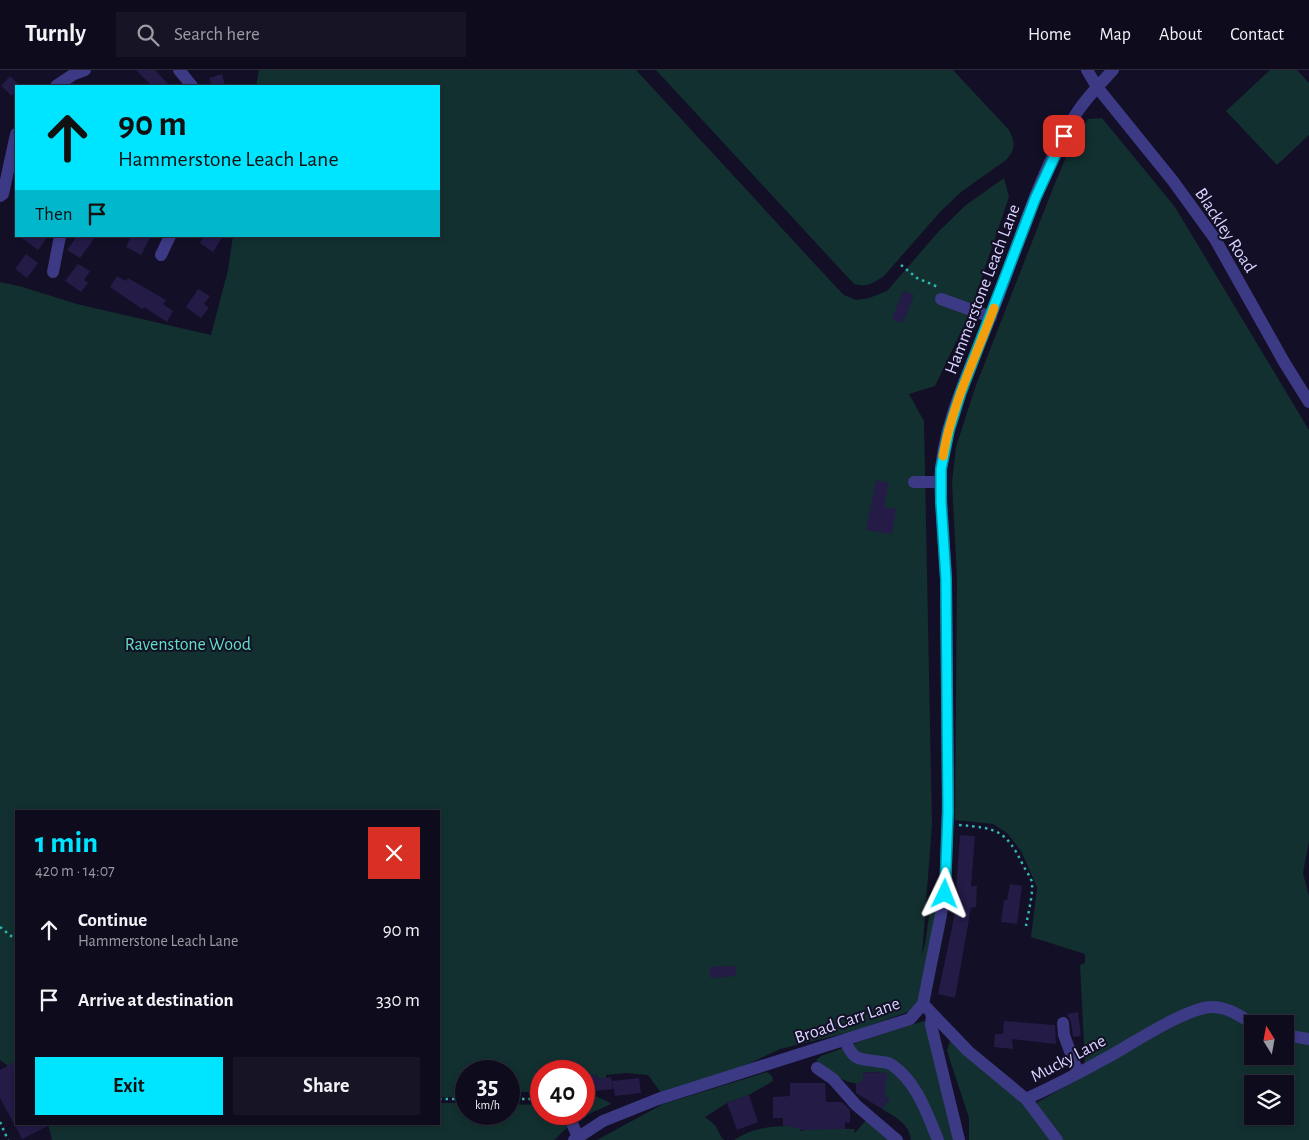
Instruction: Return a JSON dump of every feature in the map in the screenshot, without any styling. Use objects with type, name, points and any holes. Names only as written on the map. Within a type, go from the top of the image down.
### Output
[{"type":"street","points":[[179,70],[191,85]]},
{"type":"street","name":"Blackley Road","points":[[1087,70],[1097,87],[1204,223],[1309,402]]},
{"type":"street","name":"Hammerstone Leach Lane","points":[[946,728],[946,579],[940,482],[949,430],[964,383],[1035,199],[1058,147],[1076,114],[1113,70]]},
{"type":"street","points":[[58,85],[77,72]]},
{"type":"street","points":[[0,196],[3,194],[15,139]]},
{"type":"street","points":[[53,272],[60,237]]},
{"type":"street","points":[[161,255],[170,237]]},
{"type":"street","points":[[941,299],[990,317]]},
{"type":"street","points":[[914,482],[940,482]]},
{"type":"street","name":"Broad Carr Lane","points":[[576,1139],[603,1121],[658,1099],[910,1019],[923,1004],[945,894],[948,824],[946,728]]},
{"type":"street","name":"Mucky Lane","points":[[923,1004],[968,1051],[1026,1099],[1199,1009],[1219,1007],[1244,1019]]},
{"type":"street","points":[[932,1014],[931,1025],[960,1140]]},
{"type":"street","points":[[1063,1023],[1064,1035],[1078,1073]]},
{"type":"street","points":[[1294,1037],[1309,1039]]},
{"type":"street","points":[[845,1040],[852,1055],[860,1060],[890,1063],[899,1071],[920,1100],[938,1140]]},
{"type":"street","points":[[816,1068],[833,1079],[856,1105],[898,1140]]},
{"type":"street","points":[[1026,1099],[1057,1140]]},
{"type":"street","points":[[572,1125],[576,1139]]},
{"type":"path","points":[[948,824],[987,827],[1002,835],[1016,850],[1032,885],[1026,926]]},
{"type":"path","points":[[0,927],[15,939]]},
{"type":"path","points":[[440,1100],[455,1099]]},
{"type":"path","points":[[0,1122],[8,1140]]},
{"type":"green space","name":"Ravenstone Wood","points":[[259,70],[636,70],[837,288],[844,295],[856,300],[869,298],[887,291],[939,231],[966,205],[1004,178],[1009,197],[969,315],[935,386],[909,394],[924,421],[932,825],[922,955],[931,904],[937,886],[942,880],[947,916],[929,993],[916,1009],[855,1031],[780,1049],[740,1068],[661,1093],[648,1075],[626,1073],[606,1075],[606,1078],[598,1079],[597,1075],[595,1075],[595,1060],[530,1060],[530,1092],[520,1092],[520,1060],[455,1060],[455,1097],[440,1097],[440,810],[15,810],[15,1071],[0,1060],[0,282],[77,304],[211,335],[228,270],[233,237],[440,237],[440,85],[256,85]]},
{"type":"green space","points":[[656,70],[953,70],[1009,130],[1014,146],[1012,153],[1006,160],[961,192],[940,212],[884,276],[870,284],[854,284]]},
{"type":"green space","points":[[1270,70],[1297,70],[1309,83],[1309,135],[1277,165],[1226,111]]},
{"type":"green space","points":[[1102,118],[1175,207],[1309,430],[1309,841],[1303,873],[1309,896],[1309,1036],[1294,1034],[1294,1015],[1244,1016],[1222,1004],[1085,1064],[1080,965],[1085,963],[1085,954],[1031,937],[1037,887],[1021,851],[1007,833],[993,824],[955,820],[957,579],[952,482],[956,447],[975,388],[1055,183],[1067,155],[1088,119]]},
{"type":"green space","points":[[1216,1010],[1244,1023],[1244,1065],[1294,1065],[1294,1040],[1309,1043],[1309,1140],[1061,1140],[1036,1103],[1199,1012]]},
{"type":"green space","points":[[924,1021],[928,1023],[934,1059],[953,1140],[911,1140],[910,1134],[904,1125],[882,1109],[889,1099],[877,1094],[886,1073],[863,1072],[863,1084],[857,1084],[837,1077],[816,1060],[821,1056],[872,1037]]},
{"type":"green space","points":[[950,1041],[1027,1106],[1053,1140],[969,1140],[969,1118],[947,1050]]},
{"type":"green space","points":[[767,1072],[772,1076],[773,1081],[749,1095],[727,1103],[705,1117],[715,1125],[724,1140],[597,1140],[663,1104]]},
{"type":"green space","points":[[595,1096],[607,1101],[611,1104],[595,1111]]},
{"type":"green space","points":[[440,1103],[455,1103],[455,1125],[520,1125],[520,1104],[530,1105],[530,1125],[566,1125],[567,1128],[554,1140],[52,1140],[48,1125],[440,1125]]},
{"type":"green space","points":[[866,1120],[889,1140],[734,1140],[754,1131],[782,1126],[799,1128],[800,1131],[811,1129],[854,1129],[855,1133]]},
{"type":"building","points":[[136,70],[155,70],[169,85],[151,85]]},
{"type":"building","points":[[222,74],[225,85],[212,85],[209,78]]},
{"type":"building","points":[[10,76],[20,85],[15,85],[15,92],[12,96],[1,86]]},
{"type":"building","points":[[20,237],[47,237],[38,250]]},
{"type":"building","points":[[76,237],[95,237],[80,258],[67,250]]},
{"type":"building","points":[[131,237],[150,237],[141,255],[126,247]]},
{"type":"building","points":[[203,237],[222,237],[213,252],[200,243]]},
{"type":"building","points":[[26,254],[38,263],[27,278],[15,269]]},
{"type":"building","points":[[78,264],[90,271],[84,280],[88,283],[81,292],[65,281]]},
{"type":"building","points":[[117,276],[126,281],[128,278],[166,300],[163,304],[173,311],[167,322],[144,307],[142,309],[110,287]]},
{"type":"building","points":[[198,289],[210,296],[204,304],[209,308],[201,318],[186,307]]},
{"type":"building","points":[[903,291],[914,295],[903,323],[892,319]]},
{"type":"building","points":[[876,480],[889,483],[884,507],[896,509],[892,534],[866,530]]},
{"type":"building","points":[[960,835],[975,836],[971,886],[977,886],[976,907],[971,908],[955,998],[938,994],[954,918]]},
{"type":"building","points":[[1010,884],[1022,886],[1017,924],[1001,922],[1004,900],[1007,900]]},
{"type":"building","points":[[735,966],[736,976],[710,978],[710,967]]},
{"type":"building","points":[[1078,1012],[1081,1036],[1073,1037],[1071,1022],[1067,1014]]},
{"type":"building","points":[[1004,1021],[1055,1025],[1056,1044],[1012,1039],[1013,1049],[994,1047],[995,1034],[1003,1034]]},
{"type":"building","points":[[15,1062],[15,1125],[50,1125],[22,1139],[0,1098],[0,1070]]},
{"type":"building","points":[[863,1072],[887,1073],[885,1097],[890,1098],[882,1109],[856,1093],[856,1084],[863,1080]]},
{"type":"building","points":[[595,1075],[597,1075],[598,1079],[611,1077],[613,1089],[595,1091]]},
{"type":"building","points":[[639,1078],[641,1093],[615,1096],[612,1081]]},
{"type":"building","points":[[790,1083],[825,1083],[826,1102],[842,1102],[850,1110],[850,1123],[845,1122],[845,1129],[799,1130],[799,1128],[792,1128],[792,1126],[783,1126],[783,1118],[773,1118],[773,1097],[790,1096]]},
{"type":"building","points":[[749,1095],[758,1122],[737,1130],[727,1103]]},
{"type":"slow traffic","points":[[943,456],[957,404],[994,308]]},
{"type":"route","points":[[945,894],[948,812],[946,579],[940,486],[945,443],[961,392],[1035,199],[1064,136]]}]
